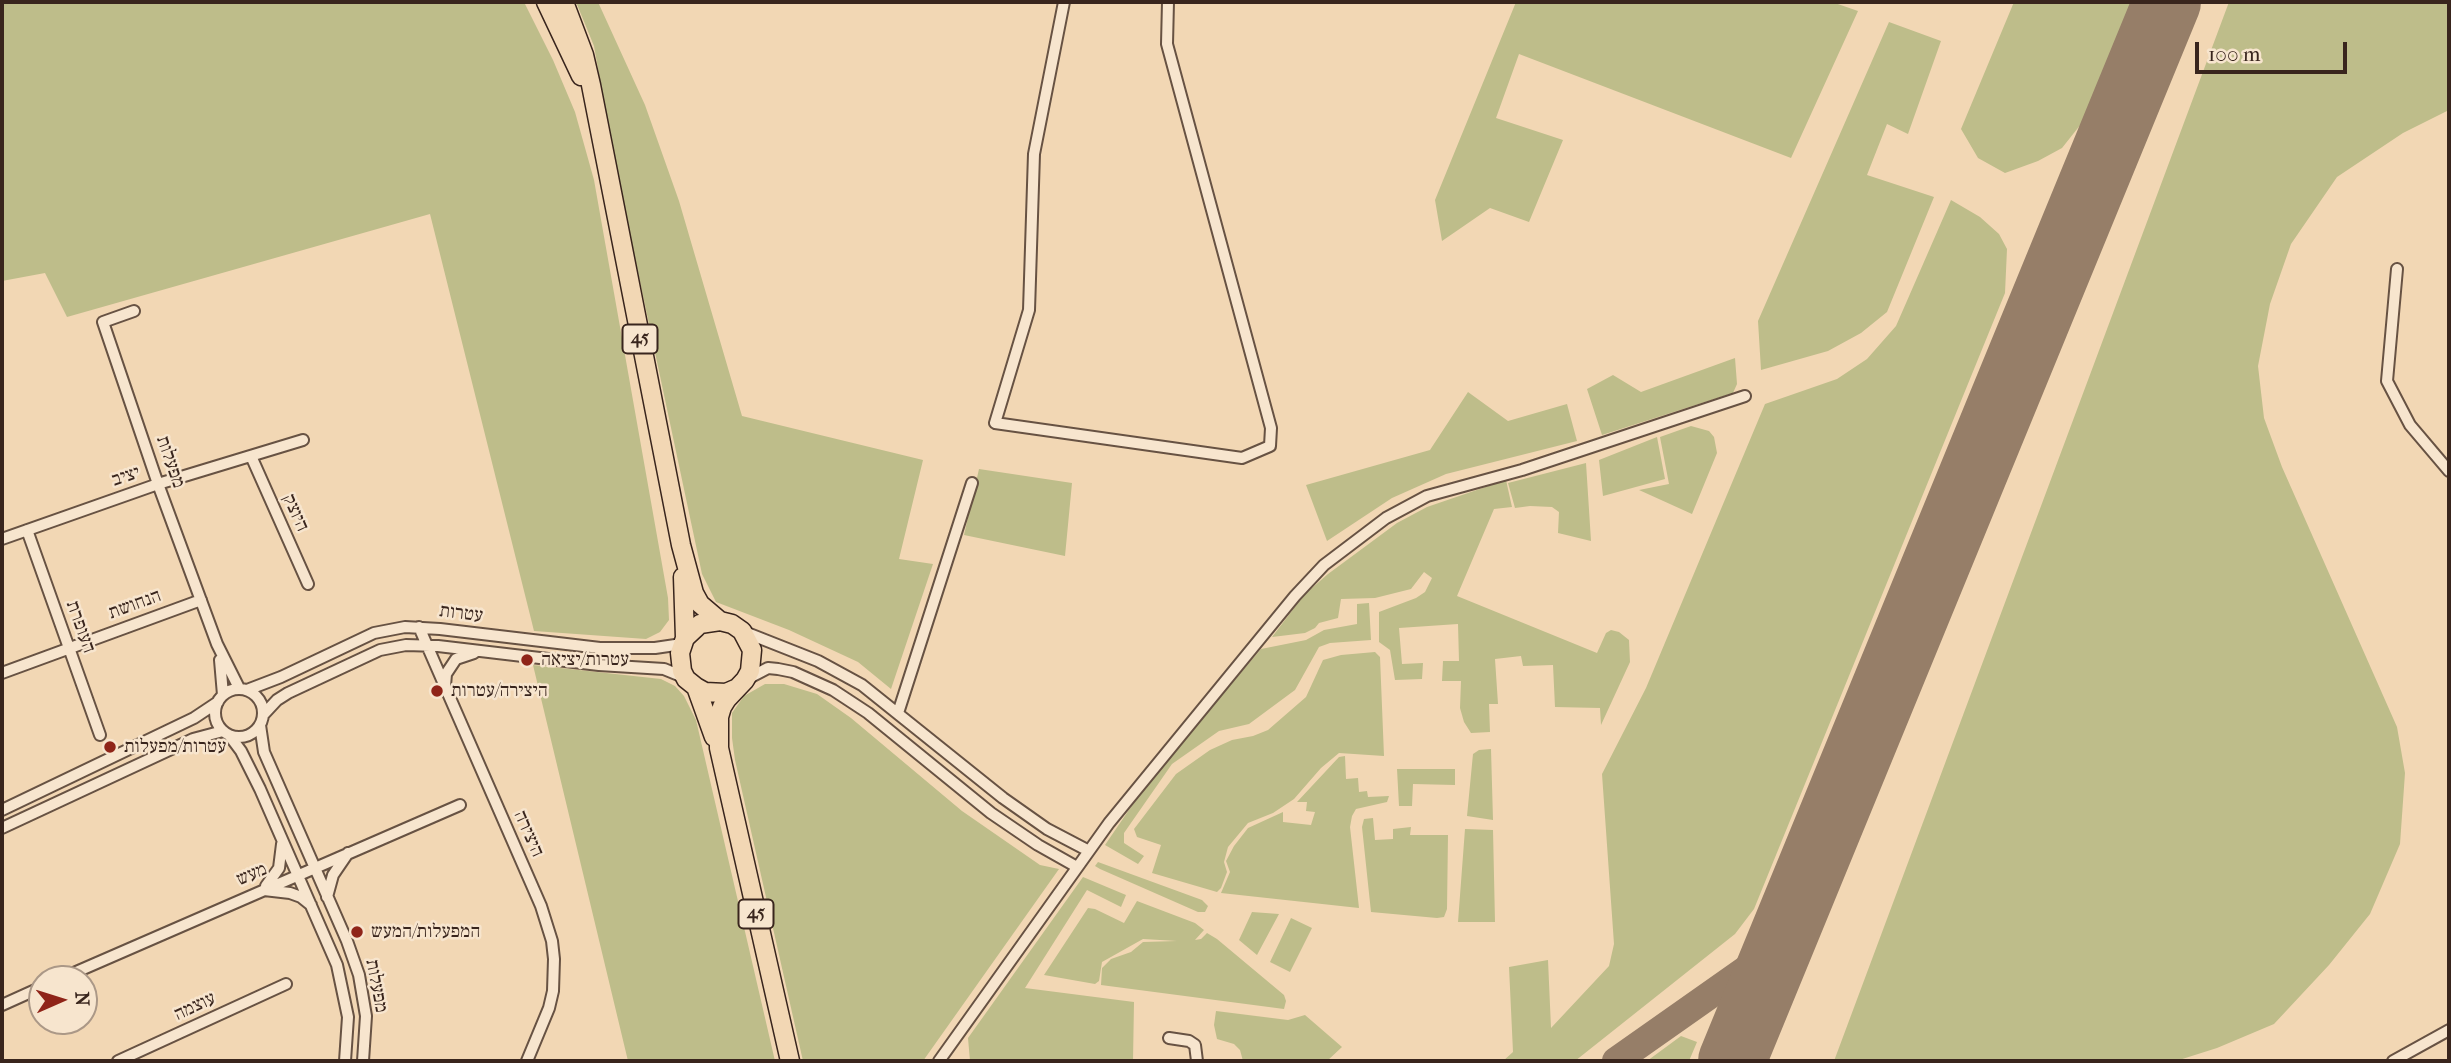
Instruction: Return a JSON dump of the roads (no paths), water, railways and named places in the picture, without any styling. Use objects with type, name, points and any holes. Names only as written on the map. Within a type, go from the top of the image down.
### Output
[{"type":"highway","name":"45","points":[[546,2],[584,81],[599,133]]},
{"type":"highway","name":"45","points":[[564,2],[584,55],[681,545],[694,593],[700,604],[720,621],[732,624],[742,631],[752,650],[750,671],[727,699],[719,717],[718,741],[722,766]]},
{"type":"highway","name":"45","points":[[681,545],[686,615],[680,662],[709,719],[722,766],[790,1061]]},
{"type":"highway","points":[[684,641],[700,624],[720,621]]},
{"type":"highway","points":[[691,683],[715,694],[740,684]]},
{"type":"street","points":[[1064,2],[1034,154],[1029,310],[995,423],[1242,458],[1270,446],[1270,428],[1167,44],[1168,2]]},
{"type":"street","points":[[2397,269],[2387,381],[2410,425],[2449,471]]},
{"type":"street","name":"מפעלות","points":[[134,311],[103,322],[158,484],[217,643],[243,689]]},
{"type":"street","points":[[939,1061],[1109,824],[1295,596],[1324,565],[1386,518],[1427,496],[1522,470],[1745,396]]},
{"type":"street","name":"יציב","points":[[2,539],[158,484],[303,440]]},
{"type":"street","name":"היוצק","points":[[251,456],[308,584]]},
{"type":"street","points":[[898,713],[972,483]]},
{"type":"street","name":"העופרת","points":[[27,530],[100,736]]},
{"type":"street","name":"הנחושת","points":[[2,673],[201,600]]},
{"type":"street","name":"עטרות","points":[[243,689],[281,677],[374,633],[419,627],[600,648],[655,648],[684,641]]},
{"type":"street","name":"היצירה","points":[[419,627],[541,906],[552,941],[553,991],[546,1016],[527,1061]]},
{"type":"street","points":[[742,631],[842,674],[898,713],[1017,808],[1047,829],[1089,851]]},
{"type":"street","name":"מפעלות","points":[[217,643],[223,680],[220,698]]},
{"type":"street","name":"עטרות","points":[[262,720],[277,701],[289,693],[380,650],[407,645],[599,665],[664,668],[691,683]]},
{"type":"street","points":[[444,686],[446,674],[456,659],[482,652]]},
{"type":"street","points":[[740,684],[768,668],[793,672],[833,690],[868,713],[991,813],[1038,845],[1077,867]]},
{"type":"street","points":[[2,810],[182,724],[220,698],[243,689],[258,697],[263,709],[262,720],[250,735],[236,737],[226,733],[216,720],[220,698]]},
{"type":"street","name":"מפעלות","points":[[262,720],[264,752],[359,975],[366,1016],[363,1061]]},
{"type":"street","points":[[2,828],[192,739],[226,733]]},
{"type":"street","name":"מפעלות","points":[[226,733],[248,765],[282,837],[342,980],[348,1017],[345,1061]]},
{"type":"street","name":"מעש","points":[[92,965],[460,805]]},
{"type":"street","points":[[261,890],[279,868],[282,837]]},
{"type":"street","points":[[327,897],[333,875],[349,852]]},
{"type":"street","points":[[261,890],[290,893],[311,905]]},
{"type":"street","name":"עוצמה","points":[[118,1061],[286,984]]},
{"type":"street","points":[[2,1005],[28,993]]},
{"type":"street","points":[[2393,1061],[2449,1030]]},
{"type":"street","points":[[1169,1038],[1189,1041],[1195,1045],[1197,1061]]},
{"type":"place","name":"עטרות/יציאה","points":[[527,660]]},
{"type":"place","name":"היצירה/עטרות","points":[[437,691]]},
{"type":"place","name":"עטרות/מפעלות","points":[[110,747]]},
{"type":"place","name":"המפעלות/המעש","points":[[357,932]]}]
